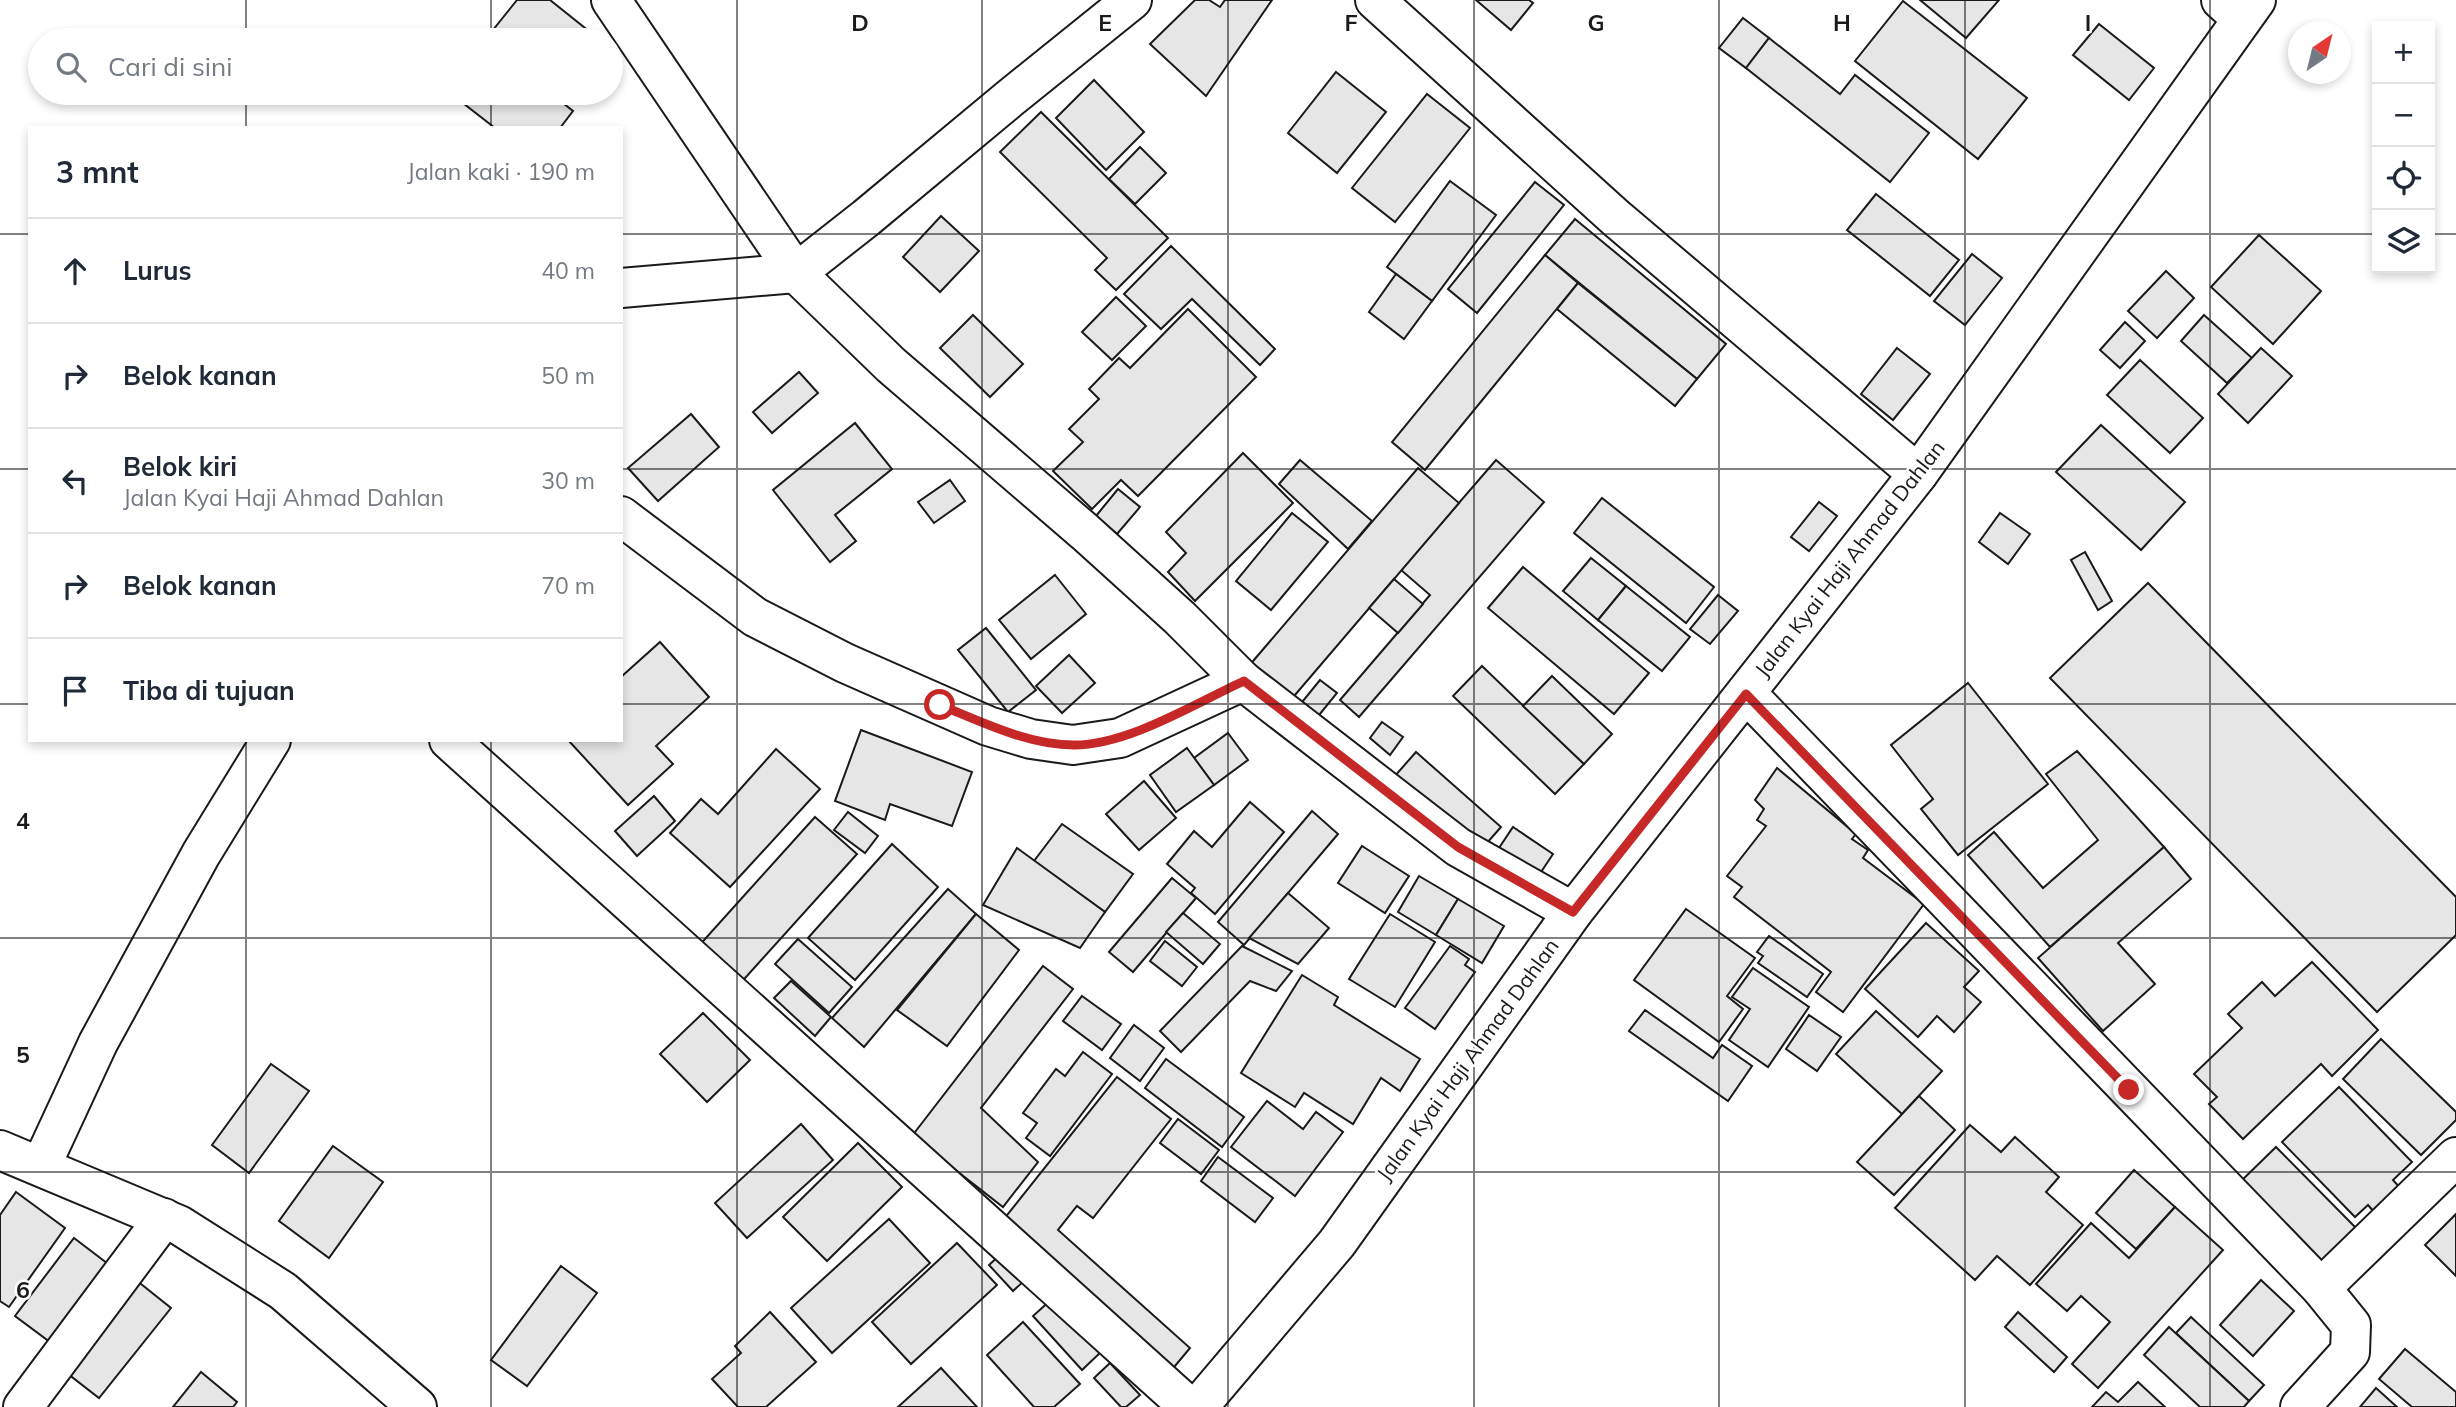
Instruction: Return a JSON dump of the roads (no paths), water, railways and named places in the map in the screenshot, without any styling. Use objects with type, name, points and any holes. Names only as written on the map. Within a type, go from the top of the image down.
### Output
[{"type":"street","points":[[611,0],[796,272],[891,366],[1085,531],[1244,681],[1458,847],[1573,912]]},
{"type":"street","points":[[623,288],[796,272],[1132,0]]},
{"type":"street","points":[[1375,0],[1616,218],[1918,474]]},
{"type":"street","name":"Jalan Kyai Haji Ahmad Dahlan","points":[[1198,1407],[1337,1243],[1573,912],[1918,474],[2240,6]]},
{"type":"street","points":[[623,518],[755,617],[845,663],[988,726],[1031,739],[1073,745],[1120,738],[1244,681]]},
{"type":"street","points":[[1746,694],[2321,1288],[2351,1325],[2350,1353],[2300,1407]]},
{"type":"street","points":[[41,1166],[104,1032],[201,853],[270,742]]},
{"type":"street","points":[[451,742],[1189,1407]]},
{"type":"street","points":[[0,1150],[180,1225],[283,1291],[417,1407]]},
{"type":"street","points":[[2321,1288],[2456,1157]]},
{"type":"street","points":[[23,1407],[164,1218]]}]
